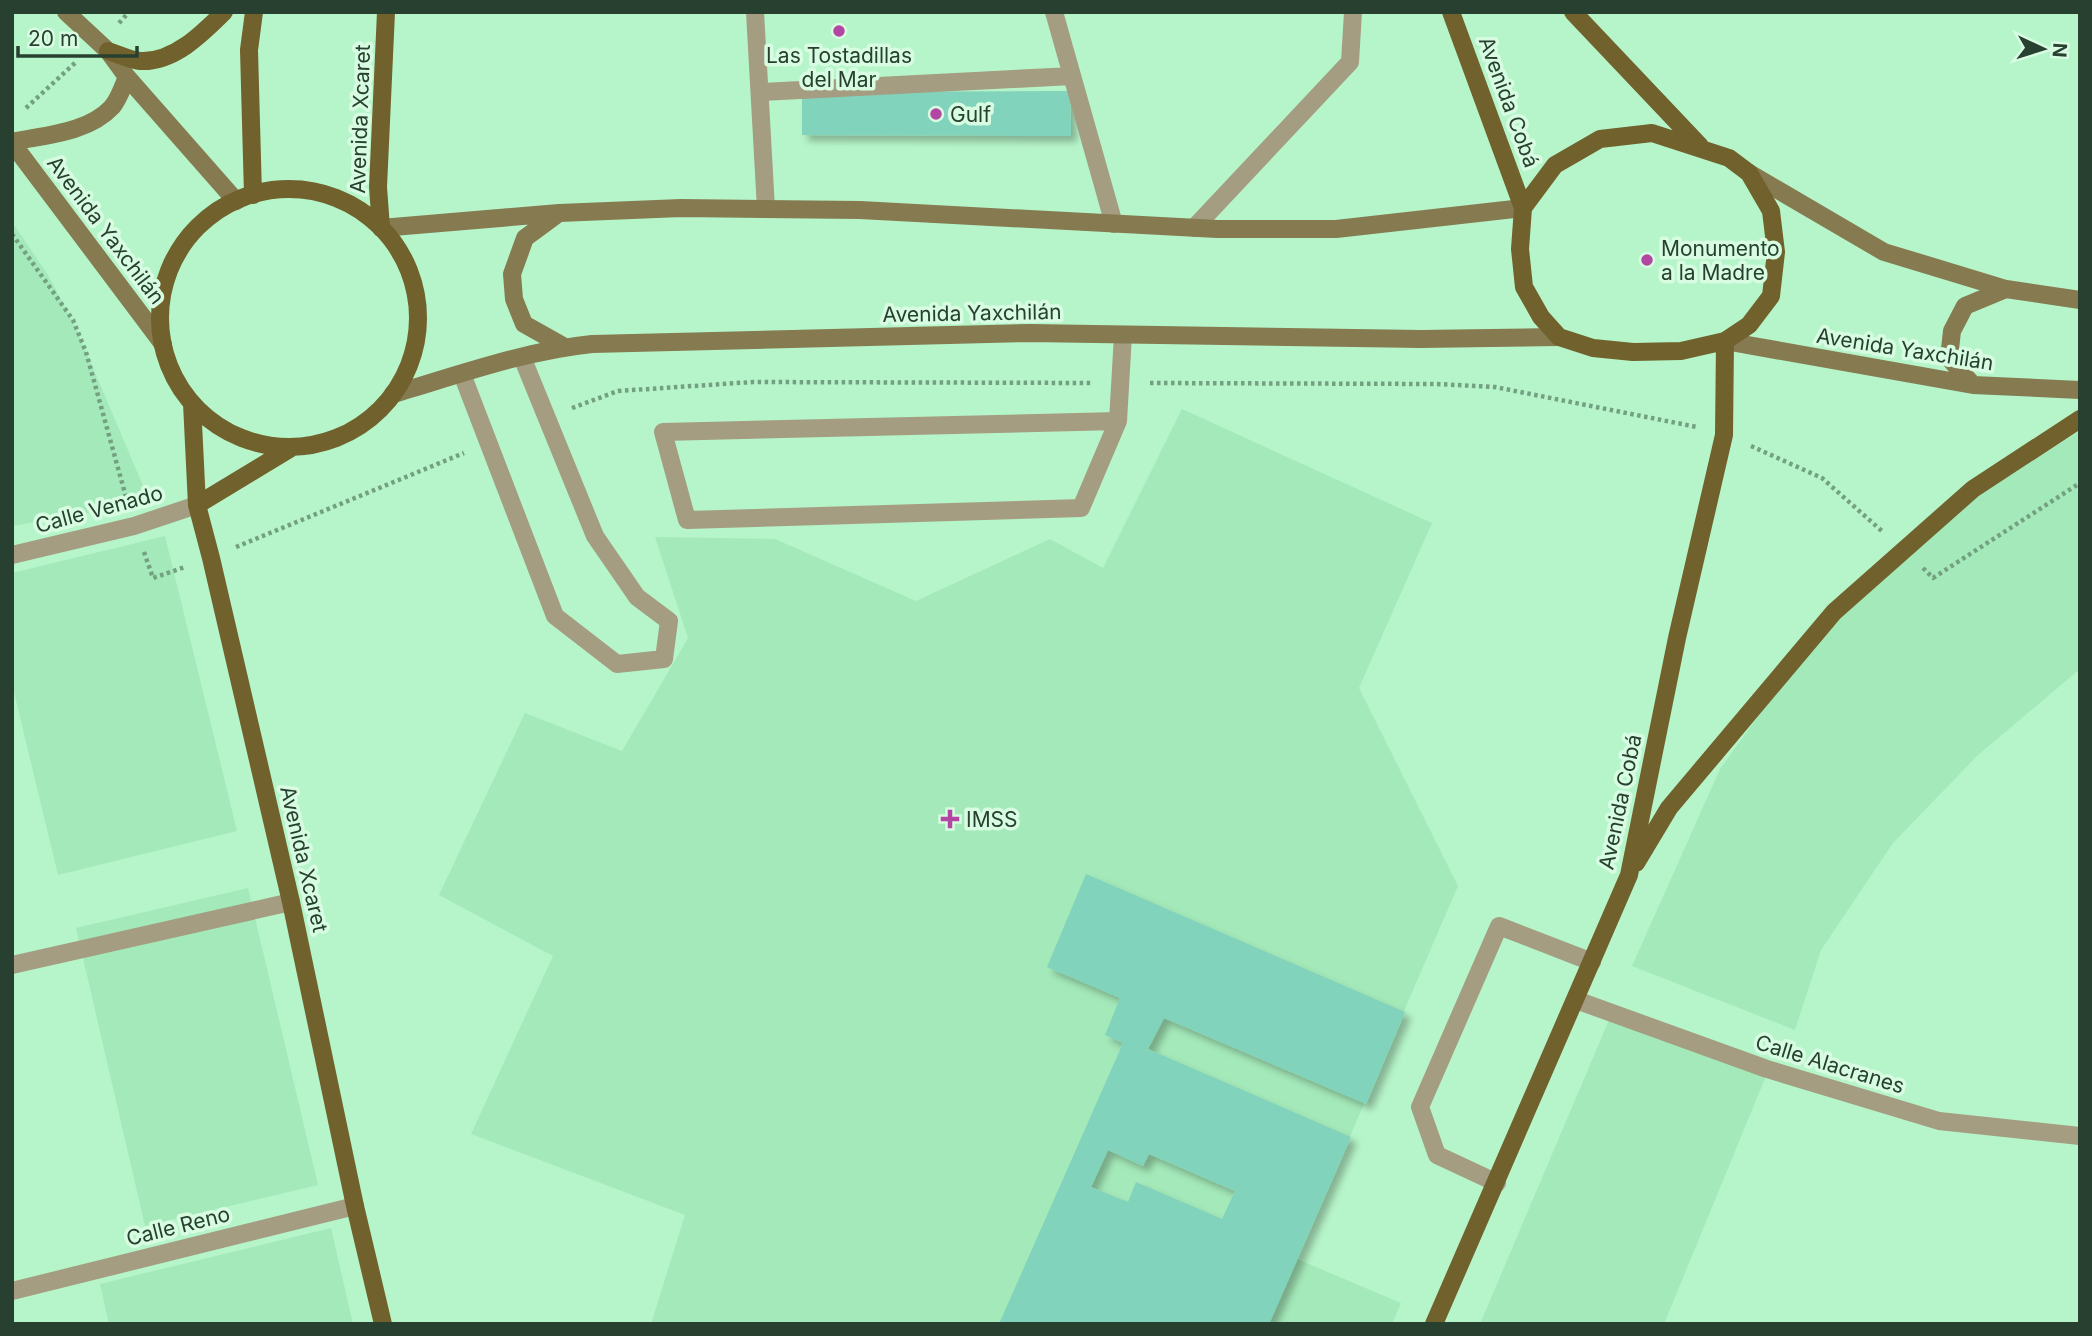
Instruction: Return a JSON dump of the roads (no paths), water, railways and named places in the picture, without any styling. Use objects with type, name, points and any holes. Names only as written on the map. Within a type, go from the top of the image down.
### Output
[{"type":"main road","points":[[66,12],[104,46],[127,76],[245,198]]},
{"type":"main road","points":[[104,46],[139,61],[167,58],[207,29],[224,12]]},
{"type":"main road","points":[[245,198],[249,50],[254,12]]},
{"type":"main road","name":"Avenida Xcaret","points":[[380,228],[378,187],[386,12]]},
{"type":"main road","name":"Avenida Cobá","points":[[1451,12],[1523,208]]},
{"type":"main road","points":[[1573,12],[1703,149]]},
{"type":"main road","points":[[12,142],[63,132],[94,121],[114,105],[127,76]]},
{"type":"main road","points":[[1749,173],[1771,211],[1776,252],[1771,296],[1749,325],[1725,341],[1681,351],[1633,352],[1593,348],[1559,337],[1541,317],[1524,287],[1520,249],[1523,208],[1555,165],[1600,139],[1652,133],[1729,158],[1749,173],[1884,252],[2006,289],[2080,300]]},
{"type":"main road","name":"Avenida Yaxchilán","points":[[12,142],[163,344]]},
{"type":"main road","points":[[287,190],[322,193],[354,207],[380,228],[396,247],[407,268],[417,316],[416,340],[409,363],[393,394],[378,412],[348,433],[326,442],[291,447],[256,443],[232,434],[210,421],[192,403],[177,382],[163,344],[161,304],[167,278],[178,254],[193,232],[245,198],[287,190]]},
{"type":"main road","points":[[380,228],[559,213],[681,208],[860,210],[1194,228],[1336,229],[1523,208]]},
{"type":"main road","points":[[559,213],[525,239],[512,274],[514,299],[524,324],[565,347]]},
{"type":"main road","points":[[1973,385],[1949,358],[1952,331],[1965,306],[2006,289]]},
{"type":"main road","name":"Avenida Yaxchilán","points":[[393,394],[522,357],[592,344],[1030,333],[1420,339],[1559,337]]},
{"type":"main road","name":"Avenida Cobá","points":[[1434,1324],[1629,875],[1677,638],[1724,435],[1725,341]]},
{"type":"main road","name":"Avenida Yaxchilán","points":[[1725,341],[1973,385],[2080,390]]},
{"type":"main road","name":"Avenida Xcaret","points":[[192,403],[197,505],[291,902],[355,1206],[383,1324]]},
{"type":"main road","points":[[1629,875],[1669,808],[1834,612],[1973,489],[2080,419]]},
{"type":"main road","points":[[197,505],[291,447]]},
{"type":"street","points":[[755,12],[766,209]]},
{"type":"street","points":[[1054,12],[1114,224]]},
{"type":"street","points":[[1194,228],[1350,62],[1353,12]]},
{"type":"street","points":[[760,92],[1072,76]]},
{"type":"street","points":[[1118,421],[663,432],[687,520],[1081,508],[1118,421],[1123,335]]},
{"type":"street","points":[[462,374],[555,616],[617,664],[664,659],[668,621],[637,597],[595,536],[522,357]]},
{"type":"street","name":"Calle Venado","points":[[12,555],[134,526],[197,505]]},
{"type":"street","points":[[12,965],[291,902]]},
{"type":"street","points":[[1497,1183],[1437,1155],[1420,1107],[1499,926],[1592,962]]},
{"type":"street","name":"Calle Alacranes","points":[[1576,999],[1767,1069],[1940,1121],[2080,1136]]},
{"type":"street","name":"Calle Reno","points":[[12,1291],[355,1206]]},
{"type":"place","name":"Las Tostadillas del Mar","points":[[839,31]]},
{"type":"place","name":"Gulf","points":[[936,114]]},
{"type":"place","name":"Monumento a la Madre","points":[[1647,260]]},
{"type":"place","name":"IMSS","points":[[950,819]]}]
